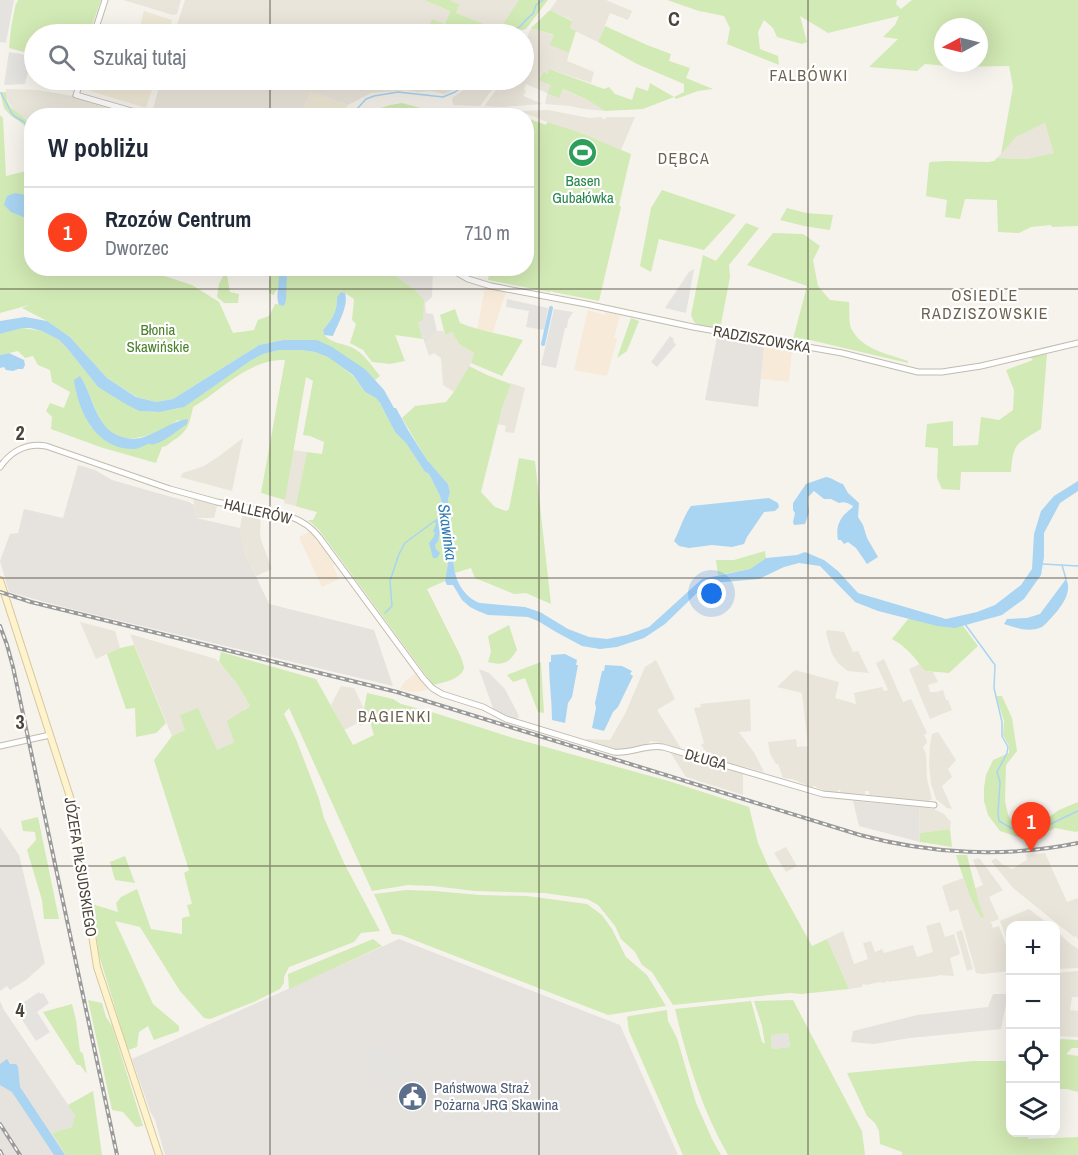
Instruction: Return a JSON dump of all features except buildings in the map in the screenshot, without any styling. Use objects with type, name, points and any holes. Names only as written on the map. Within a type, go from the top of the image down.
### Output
[{"type":"main road","name":"JÓZEFA PIŁSUDSKIEGO","points":[[0,580],[73,808],[97,967],[159,1155]]},
{"type":"street","points":[[97,24],[105,0]]},
{"type":"street","points":[[78,90],[76,95],[121,108]]},
{"type":"street","name":"RADZISZOWSKA","points":[[463,276],[491,286],[693,327],[842,353],[924,372],[942,372],[981,366],[1078,343]]},
{"type":"street","name":"HALLERÓW","points":[[0,467],[18,450],[33,445],[46,446],[170,489],[302,521],[319,537],[432,688],[442,694],[483,707]]},
{"type":"street","name":"DŁUGA","points":[[483,707],[517,723],[614,752],[628,752],[648,746],[658,746],[823,794],[934,805]]},
{"type":"street","points":[[0,746],[50,735]]},
{"type":"shaded area","points":[[0,0],[14,0],[6,43],[0,42]]},
{"type":"shaded area","points":[[123,0],[181,0],[177,14],[173,15]]},
{"type":"shaded area","points":[[185,0],[424,0],[450,11],[445,24],[177,24]]},
{"type":"shaded area","points":[[451,0],[519,0],[503,24],[483,24],[455,13]]},
{"type":"shaded area","points":[[557,0],[606,0],[632,11],[628,20],[610,13],[598,42],[569,28],[572,20],[550,10]]},
{"type":"shaded area","points":[[144,11],[172,20],[171,24],[141,24]]},
{"type":"shaded area","points":[[534,29],[555,36],[551,45],[569,53],[567,61],[594,72],[591,83],[549,69],[562,89],[586,99],[605,111],[545,104],[547,93],[534,87]]},
{"type":"shaded area","points":[[9,52],[24,55],[24,84],[4,85]]},
{"type":"shaded area","points":[[6,89],[37,90],[74,96],[118,108],[24,108],[24,118],[15,112],[5,96]]},
{"type":"shaded area","points":[[89,90],[152,90],[146,108]]},
{"type":"shaded area","points":[[158,90],[407,90],[371,93],[348,105],[311,92],[304,108],[153,108]]},
{"type":"shaded area","points":[[407,90],[452,90],[444,94],[431,91]]},
{"type":"shaded area","points":[[463,90],[492,90],[480,106],[453,105],[452,98]]},
{"type":"shaded area","points":[[496,90],[525,90],[523,96],[543,104],[502,107],[485,105]]},
{"type":"shaded area","points":[[311,92],[348,105],[346,108],[304,107]]},
{"type":"shaded area","points":[[534,110],[548,110],[589,118],[602,117],[602,119],[635,117],[621,150],[534,117]]},
{"type":"shaded area","points":[[1045,123],[1055,153],[1026,159],[997,158],[1016,137]]},
{"type":"shaded area","points":[[694,269],[686,313],[665,308],[689,272]]},
{"type":"shaded area","points":[[396,276],[433,276],[432,297],[425,303],[426,313],[433,314],[437,331],[425,344],[418,322],[424,299]]},
{"type":"shaded area","points":[[485,287],[506,291],[493,332],[477,330]]},
{"type":"shaded area","points":[[507,299],[548,308],[544,330],[526,327],[529,311],[506,307]]},
{"type":"shaded area","points":[[554,309],[573,312],[565,328],[556,368],[541,365]]},
{"type":"shaded area","points":[[588,310],[604,315],[606,312],[620,315],[614,338],[617,339],[607,376],[574,370]]},
{"type":"shaded area","points":[[437,331],[443,331],[445,335],[452,332],[459,344],[474,353],[471,363],[454,392],[443,385],[441,358],[434,353],[429,356],[425,344]]},
{"type":"shaded area","points":[[670,336],[676,345],[657,367],[651,362]]},
{"type":"shaded area","points":[[717,337],[764,346],[758,407],[705,400]]},
{"type":"shaded area","points":[[764,346],[792,349],[789,382],[761,379]]},
{"type":"shaded area","points":[[511,383],[525,388],[514,433],[505,432],[506,426],[497,424]]},
{"type":"shaded area","points":[[243,438],[232,491],[180,477],[183,473],[204,466]]},
{"type":"shaded area","points":[[293,450],[307,452],[303,472],[317,512],[284,503]]},
{"type":"shaded area","points":[[78,465],[95,470],[112,480],[189,502],[194,505],[196,518],[240,528],[244,551],[269,604],[374,630],[393,686],[9,592],[0,561],[10,534],[18,533],[24,509],[63,518]]},
{"type":"shaded area","points":[[193,497],[218,503],[214,518],[196,518]]},
{"type":"shaded area","points":[[243,509],[261,512],[261,540],[272,569],[256,576],[244,551],[240,528]]},
{"type":"shaded area","points":[[312,531],[316,541],[320,542],[336,564],[333,566],[339,579],[322,587],[299,537]]},
{"type":"shaded area","points":[[80,622],[115,631],[120,648],[96,659]]},
{"type":"shaded area","points":[[827,630],[844,632],[853,652],[858,651],[869,673],[848,671],[838,663],[832,654]]},
{"type":"shaded area","points":[[130,634],[216,659],[238,685],[250,706],[244,709],[234,742],[217,750],[185,730],[172,736]]},
{"type":"shaded area","points":[[884,659],[903,702],[911,699],[927,733],[924,735],[927,741],[923,747],[932,799],[928,801],[869,795],[869,791],[865,791],[865,794],[841,793],[840,790],[838,793],[830,792],[783,778],[778,764],[770,754],[768,742],[796,739],[797,747],[808,746],[802,693],[777,687],[795,670],[839,682],[835,698],[856,704],[854,693],[882,687],[884,691],[888,690],[876,663]]},
{"type":"shaded area","points":[[656,660],[675,699],[657,710],[682,750],[650,741],[648,744],[625,750],[585,742],[586,739],[610,740],[626,712],[645,667]]},
{"type":"shaded area","points":[[920,664],[925,671],[933,672],[938,682],[928,685],[930,692],[943,690],[952,710],[930,719],[909,669]]},
{"type":"shaded area","points":[[479,669],[489,673],[505,689],[519,716],[516,720],[494,711]]},
{"type":"shaded area","points":[[416,673],[428,689],[412,692],[400,689],[405,681]]},
{"type":"shaded area","points":[[341,686],[354,688],[370,722],[360,726],[358,723],[344,730],[331,705]]},
{"type":"shaded area","points":[[750,699],[751,731],[739,732],[755,754],[764,772],[711,758],[701,745],[704,743],[694,708],[701,707],[700,704]]},
{"type":"shaded area","points":[[938,732],[956,760],[948,769],[952,777],[942,786],[952,809],[947,808],[936,799],[931,784],[930,745],[932,734]]},
{"type":"shaded area","points":[[670,752],[743,774],[743,795],[686,777]]},
{"type":"shaded area","points":[[853,801],[919,807],[920,842],[859,826]]},
{"type":"shaded area","points":[[919,807],[934,809],[944,814],[951,822],[950,829],[920,833]]},
{"type":"shaded area","points":[[0,827],[19,855],[45,963],[26,980],[10,990],[7,986],[0,991]]},
{"type":"shaded area","points":[[786,847],[797,866],[786,872],[774,853]]},
{"type":"shaded area","points":[[1045,853],[1067,902],[1078,898],[1078,940],[1076,936],[1074,937],[1060,926],[1060,921],[1054,921],[1013,888],[991,861],[996,858],[1012,869],[1027,860],[1026,855]]},
{"type":"shaded area","points":[[980,859],[1003,890],[989,897],[999,919],[991,922],[993,928],[999,926],[1006,945],[1006,971],[976,973],[958,909],[950,912],[942,886],[963,878],[968,891],[983,885],[973,860]]},
{"type":"shaded area","points":[[1029,909],[1045,921],[1006,921],[1006,937],[1000,921]]},
{"type":"shaded area","points":[[940,922],[945,937],[954,934],[960,954],[950,958],[954,976],[938,975],[888,981],[864,984],[862,987],[849,989],[827,939],[843,931],[854,964],[868,959],[863,943],[871,941],[875,952],[882,949],[884,953],[913,945],[917,957],[933,952],[926,926]]},
{"type":"shaded area","points":[[962,930],[973,969],[967,971],[956,932]]},
{"type":"shaded area","points":[[1060,934],[1078,949],[1078,968],[1060,969]]},
{"type":"shaded area","points":[[399,939],[620,1025],[678,1155],[165,1155],[155,1120],[132,1059]]},
{"type":"shaded area","points":[[1078,971],[1078,997],[1072,997],[1070,1010],[1078,1011],[1078,1037],[1060,1036],[1060,973]]},
{"type":"shaded area","points":[[39,992],[43,993],[49,1003],[37,1012],[50,1032],[36,1041],[19,1015],[18,1006]]},
{"type":"shaded area","points":[[993,994],[1006,994],[1001,1029],[874,1044],[851,1042],[853,1031],[917,1015],[988,1007]]},
{"type":"shaded area","points":[[0,1001],[75,1115],[72,1127],[52,1133],[66,1155],[0,1155]]},
{"type":"shaded area","points":[[788,1033],[790,1047],[772,1049],[771,1035]]},
{"type":"shaded area","points":[[395,1040],[409,1073],[377,1089],[362,1054]]},
{"type":"green space","points":[[18,0],[101,0],[93,24],[24,24],[24,52],[9,48]]},
{"type":"green space","points":[[424,0],[451,0],[459,4],[456,13],[484,24],[445,24],[450,11]]},
{"type":"green space","points":[[519,0],[548,0],[530,24],[503,24]]},
{"type":"green space","points":[[667,0],[897,0],[896,4],[901,9],[912,0],[1078,0],[1078,226],[1052,227],[1051,225],[1031,227],[1019,233],[998,232],[997,200],[965,199],[960,219],[945,217],[947,200],[926,196],[930,162],[988,162],[997,158],[1026,159],[1054,153],[1045,123],[1016,137],[1001,154],[1013,87],[1009,66],[988,66],[988,18],[934,18],[934,65],[925,64],[917,71],[869,67],[898,39],[883,37],[895,25],[899,16],[828,33],[800,16],[807,42],[802,44],[777,37],[773,28],[764,20],[758,32],[760,49],[778,56],[779,65],[727,44],[730,28],[724,16],[699,11]]},
{"type":"green space","points":[[550,10],[572,21],[570,28],[576,31],[569,53],[550,45],[554,35],[534,29],[534,25]]},
{"type":"green space","points":[[432,19],[445,24],[430,24]]},
{"type":"green space","points":[[605,26],[671,54],[669,61],[690,68],[686,78],[713,89],[698,91],[676,99],[674,97],[684,92],[684,84],[637,64],[598,42]]},
{"type":"green space","points":[[549,69],[604,89],[609,87],[615,94],[632,100],[636,87],[648,91],[650,83],[674,97],[643,109],[605,111],[586,99],[563,89],[559,98],[547,93],[551,85],[539,80],[544,72],[548,74]]},
{"type":"green space","points":[[0,92],[6,92],[9,104],[24,117],[24,126],[10,115],[4,108]]},
{"type":"green space","points":[[402,103],[420,108],[382,108]]},
{"type":"green space","name":"Błonia Skawińskie","points":[[0,115],[3,118],[6,176],[24,172],[24,276],[164,276],[192,285],[219,302],[233,333],[254,330],[258,320],[269,316],[275,304],[284,305],[280,283],[274,295],[269,293],[271,276],[396,276],[424,299],[423,320],[418,322],[423,339],[395,335],[405,361],[390,364],[372,362],[363,350],[350,343],[356,324],[352,320],[354,299],[341,292],[337,297],[334,315],[323,330],[324,335],[360,353],[380,376],[375,380],[366,370],[283,340],[259,345],[173,399],[156,402],[137,397],[107,378],[70,337],[47,321],[22,308],[29,305],[0,313]]},
{"type":"green space","points":[[534,121],[546,125],[547,122],[581,133],[631,154],[599,301],[488,280],[489,276],[534,276]]},
{"type":"green space","points":[[662,190],[736,215],[704,250],[659,239],[651,272],[640,266],[651,208]]},
{"type":"green space","points":[[787,208],[806,213],[833,215],[830,230],[780,220]]},
{"type":"green space","points":[[746,223],[759,228],[729,265],[730,277],[721,324],[724,328],[718,329],[697,324],[691,315],[703,255],[716,261]]},
{"type":"green space","points":[[773,233],[803,234],[820,246],[813,260],[818,286],[830,300],[849,302],[851,327],[857,337],[870,347],[908,361],[908,363],[810,340],[793,339],[807,286],[747,265]]},
{"type":"green space","points":[[223,276],[227,276],[230,292],[239,294],[238,303],[224,303],[217,297]]},
{"type":"green space","points":[[455,309],[460,323],[523,340],[502,376],[471,363],[474,353],[459,344],[452,332],[445,335],[440,315]]},
{"type":"green space","points":[[631,318],[639,321],[627,351],[617,358]]},
{"type":"green space","points":[[23,328],[42,331],[59,340],[98,387],[139,411],[160,412],[180,408],[263,354],[279,350],[301,350],[329,357],[353,376],[365,392],[380,403],[395,432],[406,443],[425,472],[429,474],[440,496],[444,514],[448,563],[445,581],[427,589],[461,657],[463,671],[451,680],[433,685],[319,530],[308,520],[313,520],[317,512],[296,506],[307,452],[322,454],[324,442],[303,435],[313,381],[306,377],[285,500],[261,493],[285,360],[272,361],[248,370],[193,407],[185,430],[179,437],[162,447],[156,463],[100,447],[51,429],[52,417],[46,411],[50,403],[64,408],[70,392],[52,382],[50,370],[38,365],[33,356],[25,358],[18,351],[0,355],[0,334]],"holes":[[[80,376],[102,423],[113,434],[121,437],[141,437],[161,430],[178,420],[186,424],[156,444],[147,444],[142,447],[91,427],[76,392]]]},
{"type":"green space","points":[[1047,354],[1041,429],[1026,438],[1015,449],[1011,472],[961,472],[960,490],[942,489],[937,478],[938,449],[925,447],[927,424],[953,421],[953,446],[978,445],[981,417],[999,420],[1013,410],[1014,390],[1006,370],[1033,360],[1030,357]]},
{"type":"green space","points":[[469,366],[511,384],[502,408],[481,492],[495,507],[506,511],[509,509],[519,458],[535,461],[551,604],[526,593],[514,594],[475,578],[471,568],[455,573],[448,484],[427,460],[402,418],[415,406],[446,402]]},
{"type":"green space","points":[[765,551],[766,558],[750,569],[718,575],[716,560],[734,560]]},
{"type":"green space","points":[[909,618],[942,626],[963,626],[978,646],[949,673],[925,671],[906,649],[892,639]]},
{"type":"green space","points":[[509,625],[517,650],[506,662],[498,664],[488,662],[491,652],[488,636]]},
{"type":"green space","points":[[134,645],[166,723],[156,733],[136,737],[135,708],[126,709],[107,654]]},
{"type":"green space","points":[[221,652],[316,679],[353,745],[374,735],[364,709],[367,693],[393,699],[401,704],[513,738],[672,782],[749,807],[758,843],[769,868],[812,946],[827,939],[849,989],[673,1005],[652,972],[642,965],[635,952],[621,939],[607,916],[598,905],[587,899],[544,893],[475,891],[408,885],[372,891],[289,708],[284,714],[296,739],[324,818],[344,863],[380,931],[361,933],[354,942],[289,967],[280,989],[210,1019],[204,1018],[180,991],[140,927],[115,921],[153,1004],[179,1026],[179,1031],[154,1040],[148,1026],[139,1032],[137,1047],[128,1050],[99,955],[92,904],[118,912],[116,903],[121,897],[137,889],[151,929],[182,934],[182,918],[190,916],[187,905],[192,904],[184,873],[189,870],[154,760],[172,736],[185,730],[180,715],[198,708],[217,750],[234,742],[227,721],[250,706],[238,685],[219,662]]},
{"type":"green space","points":[[541,662],[544,713],[538,712],[525,678],[513,682],[507,675]]},
{"type":"green space","points":[[996,696],[1002,696],[1012,718],[1017,751],[1006,765],[1005,801],[1012,823],[1022,828],[1040,823],[1059,810],[1078,802],[1078,831],[1055,828],[1039,836],[1018,837],[1000,831],[988,815],[984,801],[986,775],[993,760],[1009,753],[1009,746],[1003,735],[1004,721]]},
{"type":"green space","points":[[38,817],[59,919],[44,919],[42,900],[27,850],[36,840],[35,832],[23,831],[21,821]]},
{"type":"green space","points":[[950,829],[952,847],[920,842],[920,833]]},
{"type":"green space","points":[[956,855],[967,855],[984,918],[981,917],[973,902]]},
{"type":"green space","points":[[125,856],[135,883],[115,880],[110,862]]},
{"type":"green space","points":[[406,890],[527,896],[587,904],[602,915],[626,957],[647,975],[666,1006],[608,1015],[401,935],[392,934],[374,894]]},
{"type":"green space","points":[[373,939],[382,946],[289,989],[288,974]]},
{"type":"green space","points":[[88,1000],[102,1003],[106,1017],[112,1026],[143,1126],[136,1127],[123,1112],[112,1110]]},
{"type":"green space","points":[[793,1000],[862,1131],[865,1155],[728,1155],[710,1120],[696,1084],[675,1009],[751,1001],[762,1042],[765,1044],[754,1001]],"holes":[[[788,1033],[790,1047],[772,1049],[771,1035]]]},
{"type":"green space","points":[[72,1004],[80,1051],[83,1054],[87,1074],[80,1065],[77,1065],[43,1012]]},
{"type":"green space","points":[[667,1010],[668,1021],[677,1038],[696,1103],[721,1155],[683,1155],[629,1031],[627,1017]]},
{"type":"green space","points":[[1060,1040],[1078,1040],[1078,1048],[1072,1048],[1066,1054],[1078,1056],[1078,1092],[1060,1089]]},
{"type":"green space","points":[[973,1061],[1006,1061],[1006,1137],[1028,1137],[1028,1139],[1078,1137],[1078,1155],[902,1155],[902,1152],[880,1144],[879,1131],[875,1123],[867,1116],[847,1073]]},
{"type":"green space","points":[[93,1091],[102,1155],[66,1155],[52,1133],[72,1127],[75,1115],[68,1105]]},
{"type":"water","points":[[15,193],[24,195],[24,217],[11,212],[4,205],[7,196]]},
{"type":"water","points":[[279,276],[287,276],[284,306],[279,305],[277,298]]},
{"type":"water","points":[[341,292],[345,293],[346,298],[342,314],[333,336],[324,335],[323,330],[334,315],[337,297]]},
{"type":"water","name":"Skawinka","points":[[25,317],[47,321],[70,337],[107,378],[136,397],[156,402],[173,399],[259,345],[283,340],[317,340],[332,347],[366,370],[384,390],[427,460],[448,484],[455,572],[465,593],[480,603],[525,607],[540,612],[568,629],[589,637],[607,639],[649,627],[702,579],[750,569],[766,558],[805,552],[824,560],[838,571],[858,593],[946,619],[977,612],[995,605],[1021,585],[1032,569],[1034,534],[1041,511],[1054,496],[1078,481],[1078,491],[1060,503],[1044,533],[1041,575],[1024,599],[1002,615],[955,628],[937,626],[878,611],[855,602],[820,566],[799,563],[784,567],[759,579],[712,583],[700,590],[665,624],[644,638],[617,647],[600,649],[582,646],[528,617],[488,615],[478,611],[462,600],[453,585],[447,585],[445,581],[448,563],[444,514],[440,496],[429,474],[425,472],[406,443],[395,432],[376,398],[365,392],[353,375],[328,357],[301,350],[279,350],[263,354],[184,407],[160,412],[139,411],[98,387],[59,340],[42,331],[30,328],[0,334],[0,321]]},
{"type":"water","points":[[9,353],[24,360],[23,369],[13,371],[6,370],[4,367],[0,368],[0,355]]},
{"type":"water","points":[[80,376],[102,422],[116,435],[133,439],[140,438],[188,419],[187,424],[159,443],[132,449],[108,443],[91,426],[80,404],[74,380]]},
{"type":"water","points":[[826,477],[843,484],[848,493],[859,503],[858,517],[878,557],[867,564],[856,548],[848,542],[844,544],[838,540],[838,525],[853,506],[824,499],[814,491],[808,497],[809,512],[805,524],[794,525],[793,503],[806,484]]},
{"type":"water","points":[[769,498],[778,503],[779,507],[775,511],[764,512],[744,544],[732,547],[712,545],[689,548],[679,546],[674,541],[691,506]]},
{"type":"water","points":[[439,518],[442,519],[438,541],[435,545],[440,553],[437,558],[433,558],[429,543],[435,533],[433,531],[435,522]]},
{"type":"water","points":[[1066,579],[1068,589],[1065,599],[1042,627],[1027,630],[1004,624],[1007,619],[1027,618],[1040,614]]},
{"type":"water","points":[[565,654],[577,660],[576,665],[578,665],[565,723],[552,720],[549,662],[551,662],[551,655]]},
{"type":"water","points":[[605,665],[622,666],[632,671],[630,674],[633,676],[604,731],[592,728],[595,703]]},
{"type":"water","points":[[7,1059],[10,1064],[16,1064],[18,1067],[20,1087],[65,1155],[54,1155],[12,1092],[0,1085],[0,1064]]},
{"type":"waterway","points":[[523,24],[533,14],[536,5],[543,0]]},
{"type":"waterway","points":[[358,108],[366,99],[374,96],[398,92],[443,97],[458,90]]},
{"type":"waterway","points":[[1,93],[14,116],[24,122]]},
{"type":"waterway","points":[[543,344],[551,308]]},
{"type":"waterway","name":"Skawinka","points":[[385,613],[392,606],[390,581],[405,543],[444,514]]},
{"type":"waterway","points":[[1043,564],[1078,566]]},
{"type":"waterway","points":[[1062,565],[1066,579]]},
{"type":"waterway","points":[[965,624],[995,665],[994,688],[1002,722],[1002,736],[1008,747],[997,772],[1000,782],[999,821],[1020,833],[1038,830],[1078,811]]},
{"type":"railway","points":[[0,592],[31,602],[397,692],[860,835],[913,846],[968,852],[1023,851],[1078,843]]},
{"type":"railway","points":[[0,626],[13,667],[117,1155]]},
{"type":"railway","points":[[0,1124],[20,1155]]},
{"type":"railway","points":[[0,1151],[2,1155]]},
{"type":"place","name":"Basen Gubałówka","points":[[583,153]]},
{"type":"place","name":"Rzozów Centrum","points":[[1031,852]]},
{"type":"place","name":"Państwowa Straż Pożarna JRG Skawina","points":[[413,1096]]},
{"type":"district","name":"FALBÓWKI","points":[[809,75]]},
{"type":"district","name":"DĘBCA","points":[[684,158]]},
{"type":"district","name":"OSIEDLE RADZISZOWSKIE","points":[[985,304]]},
{"type":"district","name":"BAGIENKI","points":[[395,716]]}]
